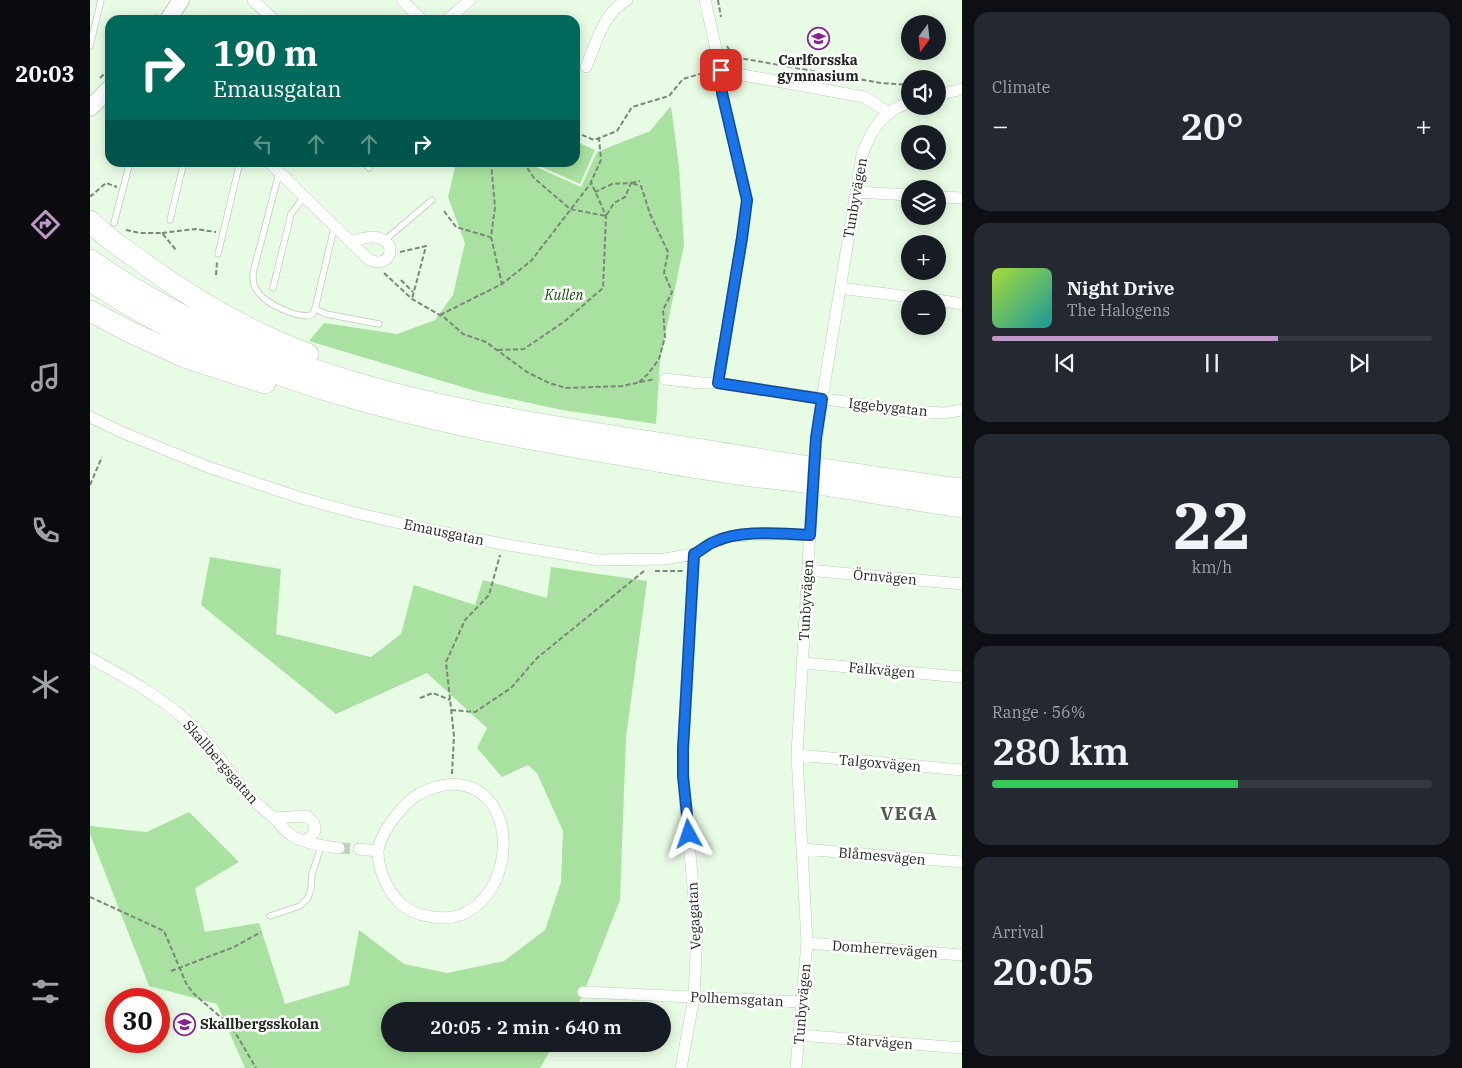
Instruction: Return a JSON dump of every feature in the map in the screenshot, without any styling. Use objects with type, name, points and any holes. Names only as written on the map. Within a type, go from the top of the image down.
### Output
[{"type":"highway","points":[[90,221],[101,232],[144,264],[204,302],[270,338],[297,350],[336,365],[396,384],[405,396]]},
{"type":"highway","points":[[90,260],[150,299],[234,341],[299,366],[359,384],[502,417],[595,434],[962,489]]},
{"type":"highway","points":[[90,280],[150,318],[224,354],[298,382],[357,400],[440,421],[533,440],[744,475],[831,486],[962,507]]},
{"type":"highway","points":[[90,311],[154,344],[200,363],[346,406],[357,400]]},
{"type":"street","points":[[171,15],[181,0]]},
{"type":"street","points":[[253,0],[269,15]]},
{"type":"street","points":[[402,0],[417,15]]},
{"type":"street","points":[[453,15],[470,0]]},
{"type":"street","points":[[586,67],[607,18],[618,5],[627,0]]},
{"type":"street","points":[[705,0],[716,71],[747,200],[718,383]]},
{"type":"street","points":[[716,71],[864,97],[888,112],[901,106]]},
{"type":"street","points":[[946,93],[962,89]]},
{"type":"street","points":[[90,108],[105,93]]},
{"type":"street","name":"Tunbyvägen","points":[[796,1068],[807,943],[797,755],[816,452],[822,399],[862,155],[870,133],[888,112]]},
{"type":"street","points":[[274,167],[334,228],[350,242],[373,262],[380,263],[390,254],[389,245],[385,240],[375,237],[350,242]]},
{"type":"street","points":[[856,192],[901,194]]},
{"type":"street","points":[[946,197],[962,198]]},
{"type":"street","points":[[840,288],[901,296]]},
{"type":"street","points":[[946,301],[962,304]]},
{"type":"street","name":"Iggebygatan","points":[[665,379],[718,383],[906,411],[944,413],[962,410]]},
{"type":"street","name":"Emausgatan","points":[[90,417],[126,434],[208,467],[297,497],[356,513],[502,544],[599,560],[665,560],[694,554],[714,542],[732,536],[810,535]]},
{"type":"street","name":"Vegagatan","points":[[681,1068],[694,997],[697,932],[683,776],[694,554]]},
{"type":"street","name":"Örnvägen","points":[[808,570],[962,584]]},
{"type":"street","name":"Skallbergsgatan","points":[[90,658],[143,688],[164,702],[189,723],[221,759],[254,802],[274,818],[285,831],[295,838],[321,846],[339,848]]},
{"type":"street","name":"Falkvägen","points":[[803,663],[962,677]]},
{"type":"street","name":"Talgoxvägen","points":[[797,755],[962,770]]},
{"type":"street","points":[[460,784],[472,787],[481,793],[489,801],[496,813],[503,831],[503,859],[489,892],[474,908],[459,916],[446,918],[420,915],[399,902],[389,888],[380,864],[378,850],[390,822],[406,805],[418,795],[443,785],[460,784]]},
{"type":"street","points":[[274,818],[307,816],[314,823],[315,831],[307,841]]},
{"type":"street","points":[[359,849],[378,850]]},
{"type":"street","name":"Blåmesvägen","points":[[802,850],[962,862]]},
{"type":"street","name":"Domherrevägen","points":[[807,943],[962,955]]},
{"type":"street","name":"Polhemsgatan","points":[[583,992],[802,1002]]},
{"type":"street","name":"Starvägen","points":[[799,1036],[962,1048]]},
{"type":"lane","points":[[90,46],[101,0]]},
{"type":"lane","points":[[114,224],[129,167]]},
{"type":"lane","points":[[170,220],[183,167]]},
{"type":"lane","points":[[218,254],[239,167]]},
{"type":"lane","points":[[279,172],[253,273],[253,284],[258,294],[266,301],[291,312],[305,317],[312,315],[334,228]]},
{"type":"lane","points":[[273,288],[291,214],[304,198]]},
{"type":"lane","points":[[385,240],[432,200]]},
{"type":"lane","points":[[315,309],[326,314],[379,324]]},
{"type":"lane","points":[[270,916],[300,906],[308,898],[312,874],[321,846]]},
{"type":"path","points":[[718,0],[722,21]]},
{"type":"path","points":[[726,45],[734,56],[881,82],[901,83]]},
{"type":"path","points":[[580,134],[594,140],[617,131],[632,107],[669,96],[684,79],[716,71]]},
{"type":"path","points":[[440,315],[502,284],[532,261],[591,182],[601,160],[599,138]]},
{"type":"path","points":[[491,167],[495,207],[491,237],[502,284]]},
{"type":"path","points":[[526,167],[534,178],[570,209],[606,216]]},
{"type":"path","points":[[595,192],[612,184],[640,181]]},
{"type":"path","points":[[497,350],[524,349],[565,321],[603,288],[606,216],[591,182]]},
{"type":"path","points":[[90,195],[106,183],[123,189]]},
{"type":"path","points":[[606,216],[614,203],[625,197],[630,183]]},
{"type":"path","points":[[630,183],[641,186],[650,214],[668,252],[664,273],[672,292],[663,310],[665,337],[659,359],[648,374],[639,382]]},
{"type":"path","points":[[444,211],[456,227],[491,237]]},
{"type":"path","points":[[114,224],[117,228],[140,233],[162,233],[194,229],[224,233]]},
{"type":"path","points":[[162,233],[176,250]]},
{"type":"path","points":[[390,254],[426,246],[412,299]]},
{"type":"path","points":[[216,275],[218,254]]},
{"type":"path","points":[[373,262],[412,299],[440,315],[463,334],[486,342],[527,372],[550,383],[566,388],[622,386],[665,379]]},
{"type":"path","points":[[401,280],[414,292]]},
{"type":"path","points":[[90,485],[102,457]]},
{"type":"path","points":[[452,784],[454,736],[446,662],[465,620],[489,596],[501,550]]},
{"type":"path","points":[[451,710],[475,712],[511,688],[537,658],[644,571]]},
{"type":"path","points":[[420,698],[433,693],[450,700]]},
{"type":"path","points":[[90,897],[164,931],[183,978],[193,993],[225,1020],[236,1034],[256,1068]]},
{"type":"path","points":[[171,971],[234,947],[260,932]]},
{"type":"green space","name":"Kullen","points":[[671,106],[679,167],[684,245],[660,360],[656,424],[562,410],[479,392],[309,341],[324,323],[397,334],[435,320],[453,295],[465,243],[448,197],[455,167],[536,167],[581,187],[597,152],[650,131]]},
{"type":"green space","points":[[580,143],[595,150],[580,184],[542,167],[580,167]]},
{"type":"green space","points":[[210,557],[281,569],[276,634],[371,657],[401,634],[414,585],[475,605],[483,580],[547,598],[551,567],[647,581],[626,737],[620,900],[582,997],[579,1002],[381,1002],[381,1052],[549,1052],[540,1068],[245,1068],[217,1004],[170,992],[170,988],[149,986],[90,834],[90,826],[147,832],[189,812],[239,862],[195,888],[205,932],[259,923],[285,1004],[349,985],[359,930],[404,964],[447,973],[504,961],[545,930],[561,882],[563,831],[537,773],[528,765],[502,777],[477,748],[487,728],[427,673],[336,714],[201,605]]},
{"type":"tunnel","points":[[339,848],[359,849]]},
{"type":"place","name":"Carlforsska gymnasium","points":[[818,38]]},
{"type":"place","name":"Skallbergsskolan","points":[[184,1024]]},
{"type":"district","name":"VEGA","points":[[909,813]]},
{"type":"route","points":[[689,834],[683,776],[683,749],[694,554],[714,542],[732,536],[756,534],[810,535],[816,438],[822,399],[718,383],[747,200],[722,93],[721,70]]}]
